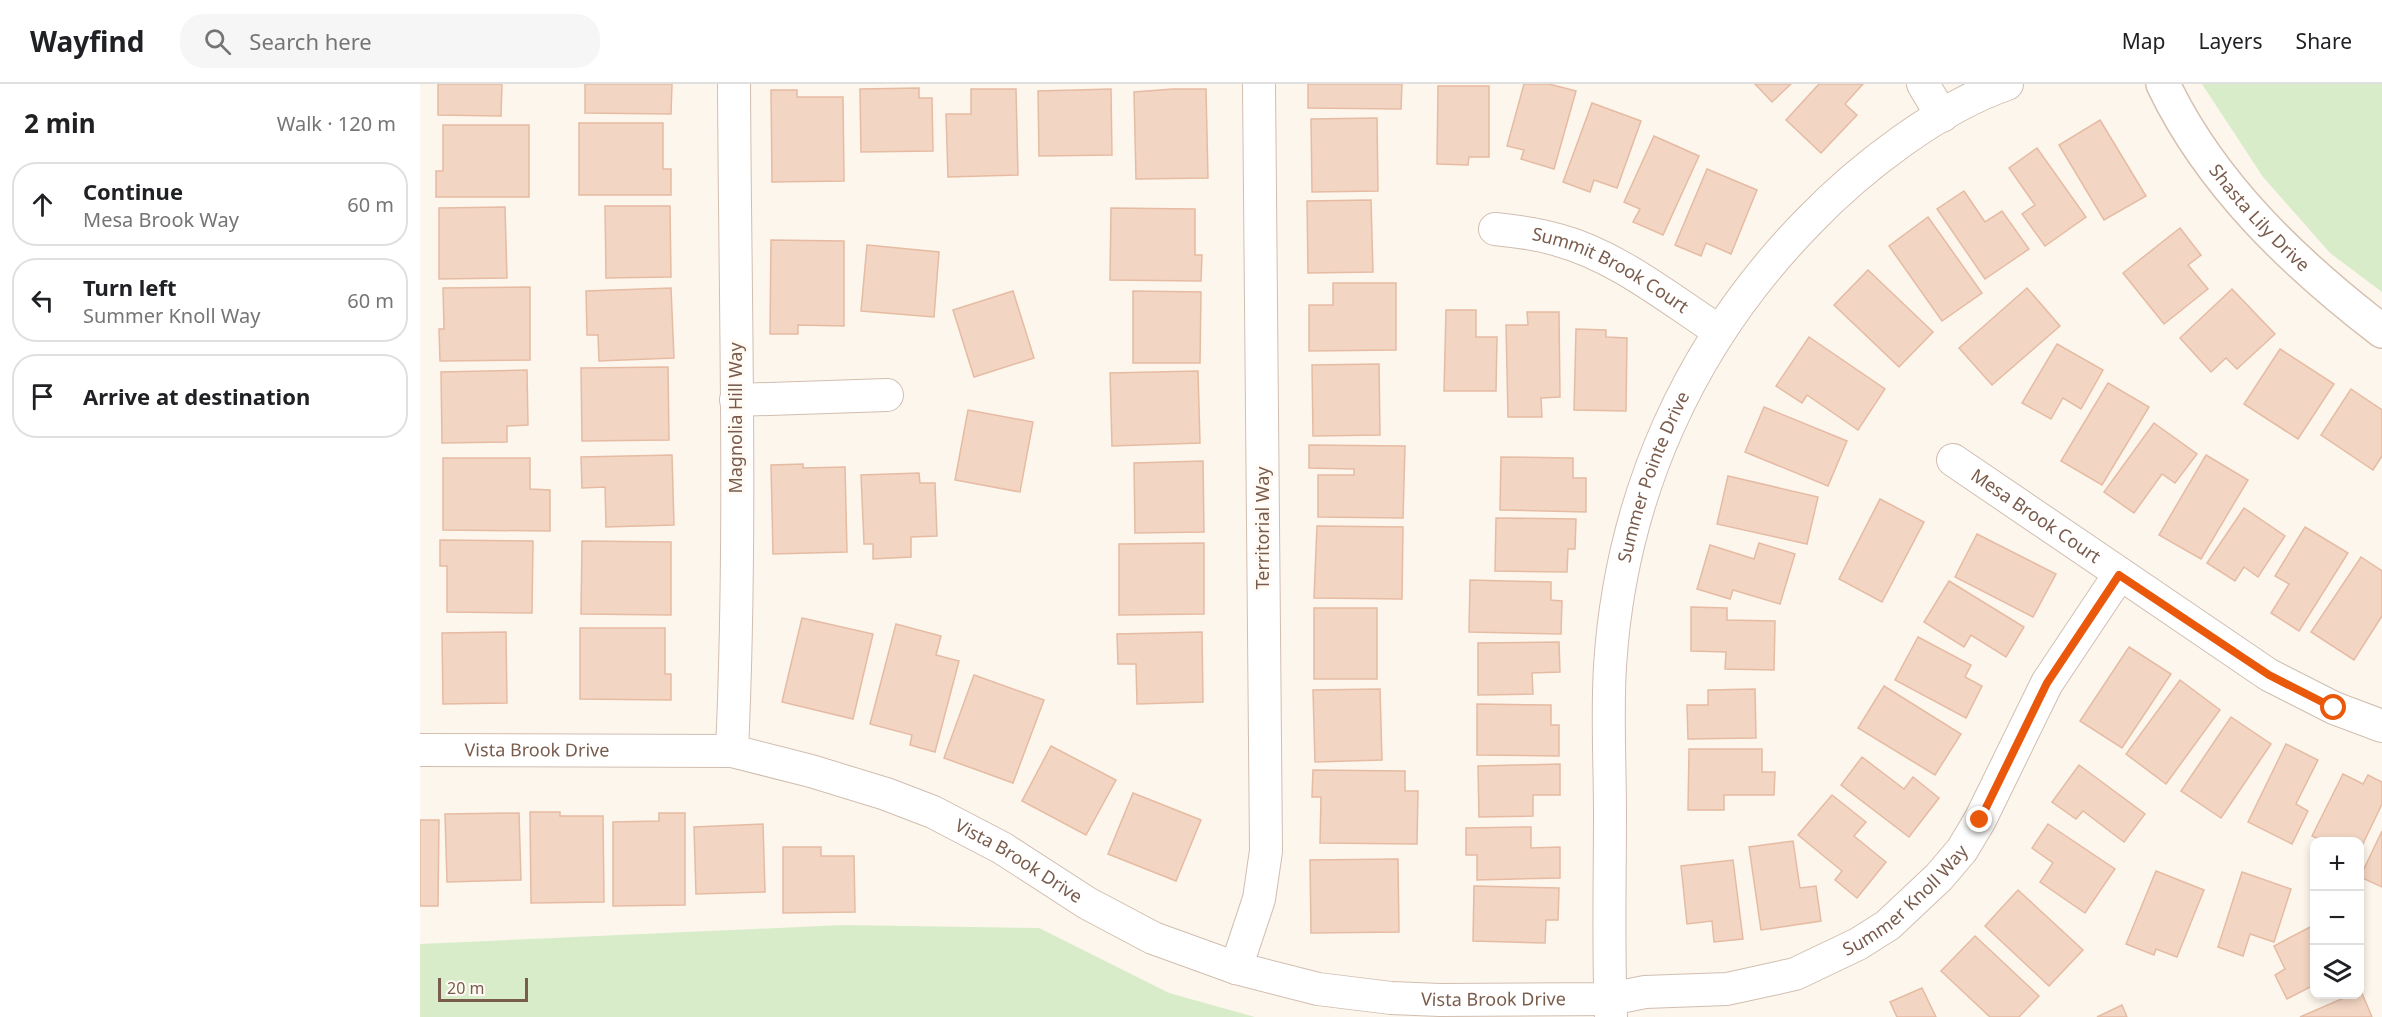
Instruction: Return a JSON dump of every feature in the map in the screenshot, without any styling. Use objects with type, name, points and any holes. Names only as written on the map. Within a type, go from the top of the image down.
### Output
[{"type":"street","name":"Magnolia Hill Way","points":[[732,751],[735,683],[736,400],[734,84]]},
{"type":"street","name":"Territorial Way","points":[[1236,968],[1259,899],[1266,851],[1259,84]]},
{"type":"street","points":[[1923,84],[1942,116]]},
{"type":"street","name":"Summer Pointe Drive","points":[[1610,1008],[1610,667],[1618,596],[1633,526],[1655,458],[1684,392],[1719,331],[1769,263],[1827,203],[1881,156],[1942,116],[1988,90],[2007,84]]},
{"type":"street","name":"Shasta Lily Drive","points":[[2163,84],[2185,124],[2227,184],[2275,240],[2328,290],[2382,331]]},
{"type":"street","name":"Summit Brook Court","points":[[1495,229],[1549,237],[1590,251],[1719,331]]},
{"type":"street","points":[[736,400],[887,395]]},
{"type":"street","name":"Mesa Brook Court","points":[[1953,460],[2269,675],[2334,708],[2382,726]]},
{"type":"street","name":"Summer Knoll Way","points":[[1610,1008],[1645,992],[1727,989],[1795,974],[1858,944],[1897,918],[1939,878],[1962,850],[1980,820],[2047,683],[2119,575]]},
{"type":"street","name":"Vista Brook Drive","points":[[420,750],[732,751],[886,794],[933,812],[1002,848],[1087,903],[1153,938],[1236,968],[1318,989],[1391,998],[1610,1008]]},
{"type":"green space","points":[[2202,84],[2382,84],[2382,292],[2330,253],[2263,177]]},
{"type":"green space","points":[[844,925],[1039,928],[1169,993],[1255,1017],[420,1017],[420,944]]},
{"type":"building","points":[[438,84],[502,84],[501,116],[438,115]]},
{"type":"building","points":[[585,84],[672,84],[671,114],[585,113]]},
{"type":"building","points":[[1308,84],[1402,84],[1401,109],[1308,108]]},
{"type":"building","points":[[1524,84],[1549,84],[1576,91],[1554,169],[1521,159],[1524,150],[1507,146]]},
{"type":"building","points":[[1755,84],[1791,84],[1772,102]]},
{"type":"building","points":[[1819,84],[1863,84],[1845,104],[1857,115],[1821,153],[1786,120]]},
{"type":"building","points":[[1438,86],[1489,86],[1489,157],[1469,157],[1468,165],[1437,164]]},
{"type":"building","points":[[919,88],[919,98],[932,98],[933,151],[861,152],[860,89]]},
{"type":"building","points":[[971,89],[1016,89],[1018,175],[948,177],[946,114],[971,114]]},
{"type":"building","points":[[1111,89],[1112,155],[1039,156],[1038,91]]},
{"type":"building","points":[[1206,89],[1208,178],[1136,179],[1134,92]]},
{"type":"building","points":[[771,90],[797,90],[797,97],[843,97],[844,181],[772,182]]},
{"type":"building","points":[[1592,103],[1641,121],[1617,188],[1594,180],[1590,192],[1563,182]]},
{"type":"building","points":[[1377,118],[1378,191],[1312,192],[1311,119]]},
{"type":"building","points":[[2100,120],[2146,196],[2104,220],[2059,145]]},
{"type":"building","points":[[579,123],[663,123],[663,169],[671,169],[671,195],[579,195]]},
{"type":"building","points":[[443,125],[529,125],[529,197],[436,197],[436,171],[443,171]]},
{"type":"building","points":[[1654,136],[1699,156],[1663,235],[1633,222],[1640,209],[1624,202]]},
{"type":"building","points":[[2037,148],[2086,217],[2045,246],[2022,214],[2035,205],[2009,168]]},
{"type":"building","points":[[1707,169],[1757,190],[1731,254],[1706,243],[1701,256],[1675,245]]},
{"type":"building","points":[[1964,191],[1985,222],[2002,211],[2029,249],[1985,279],[1937,209]]},
{"type":"building","points":[[1371,200],[1373,272],[1308,273],[1307,201]]},
{"type":"building","points":[[605,206],[670,206],[671,277],[606,278]]},
{"type":"building","points":[[505,207],[507,278],[439,279],[439,208]]},
{"type":"building","points":[[1111,208],[1195,209],[1195,255],[1202,255],[1201,281],[1110,280]]},
{"type":"building","points":[[1928,217],[1982,293],[1942,321],[1889,246]]},
{"type":"building","points":[[2180,228],[2201,255],[2188,265],[2208,289],[2164,324],[2123,273]]},
{"type":"building","points":[[771,240],[844,241],[844,326],[798,325],[798,334],[770,334]]},
{"type":"building","points":[[867,245],[939,252],[934,317],[861,311]]},
{"type":"building","points":[[1868,270],[1933,332],[1899,367],[1834,305]]},
{"type":"building","points":[[1333,283],[1396,283],[1396,350],[1309,351],[1309,305],[1333,305]]},
{"type":"building","points":[[530,287],[530,360],[440,361],[439,329],[444,329],[443,288]]},
{"type":"building","points":[[671,288],[674,358],[599,361],[598,335],[587,335],[586,291]]},
{"type":"building","points":[[2027,288],[2060,326],[1992,385],[1959,348]]},
{"type":"building","points":[[2232,289],[2275,334],[2237,369],[2226,358],[2211,372],[2180,338]]},
{"type":"building","points":[[1013,291],[1034,358],[974,377],[953,310]]},
{"type":"building","points":[[1133,291],[1201,292],[1200,363],[1133,363]]},
{"type":"building","points":[[1446,310],[1476,310],[1476,337],[1497,337],[1496,391],[1444,391]]},
{"type":"building","points":[[1527,312],[1559,312],[1560,397],[1541,398],[1542,417],[1508,417],[1506,325],[1528,325]]},
{"type":"building","points":[[1576,329],[1606,330],[1606,337],[1627,338],[1626,411],[1574,410]]},
{"type":"building","points":[[1809,337],[1885,389],[1858,430],[1807,395],[1802,403],[1776,386]]},
{"type":"building","points":[[2057,344],[2103,370],[2081,409],[2063,398],[2051,419],[2022,403]]},
{"type":"building","points":[[2280,349],[2334,384],[2298,439],[2244,404]]},
{"type":"building","points":[[1379,364],[1380,435],[1313,436],[1312,365]]},
{"type":"building","points":[[668,367],[669,440],[582,441],[581,368]]},
{"type":"building","points":[[527,370],[528,425],[507,426],[507,442],[442,443],[441,372]]},
{"type":"building","points":[[1198,371],[1200,443],[1112,446],[1110,373]]},
{"type":"building","points":[[2108,383],[2149,407],[2102,485],[2061,461]]},
{"type":"building","points":[[2351,389],[2382,410],[2382,456],[2373,470],[2321,435]]},
{"type":"building","points":[[1764,407],[1847,441],[1828,486],[1745,452]]},
{"type":"building","points":[[968,410],[1033,422],[1020,492],[955,480]]},
{"type":"building","points":[[2154,423],[2197,454],[2175,483],[2162,474],[2134,513],[2104,492]]},
{"type":"building","points":[[1309,445],[1405,446],[1403,518],[1318,517],[1318,475],[1354,475],[1354,469],[1309,468]]},
{"type":"building","points":[[672,455],[674,525],[606,527],[605,487],[582,488],[581,457]]},
{"type":"building","points":[[2206,455],[2248,480],[2201,559],[2159,535]]},
{"type":"building","points":[[1501,457],[1573,458],[1573,478],[1586,478],[1586,512],[1500,510]]},
{"type":"building","points":[[443,458],[530,458],[530,489],[550,490],[550,531],[443,530]]},
{"type":"building","points":[[1203,461],[1204,532],[1135,533],[1134,463]]},
{"type":"building","points":[[803,464],[803,468],[845,467],[847,552],[773,554],[771,465]]},
{"type":"building","points":[[919,473],[920,483],[935,483],[937,536],[911,537],[911,557],[873,559],[873,544],[864,544],[861,475]]},
{"type":"building","points":[[1728,476],[1818,497],[1807,544],[1717,524]]},
{"type":"building","points":[[1880,499],[1924,522],[1882,602],[1839,579]]},
{"type":"building","points":[[2244,508],[2285,536],[2258,577],[2244,567],[2235,581],[2207,563]]},
{"type":"building","points":[[1496,518],[1576,519],[1575,549],[1568,549],[1567,572],[1495,571]]},
{"type":"building","points":[[1317,526],[1403,527],[1402,599],[1314,598]]},
{"type":"building","points":[[2305,527],[2348,553],[2299,631],[2271,613],[2289,584],[2275,576]]},
{"type":"building","points":[[1977,534],[2056,574],[2033,617],[1955,577]]},
{"type":"building","points":[[440,540],[533,541],[532,613],[447,612],[447,566],[440,566]]},
{"type":"building","points":[[582,541],[671,542],[671,615],[581,614]]},
{"type":"building","points":[[1204,543],[1204,614],[1119,615],[1119,544]]},
{"type":"building","points":[[1759,543],[1795,554],[1780,604],[1733,590],[1730,599],[1697,589],[1710,545],[1754,559]]},
{"type":"building","points":[[2361,557],[2382,571],[2382,616],[2354,660],[2311,632]]},
{"type":"building","points":[[1470,580],[1551,582],[1551,600],[1562,601],[1561,634],[1469,632]]},
{"type":"building","points":[[1949,581],[2024,627],[2006,657],[1971,635],[1964,647],[1924,622]]},
{"type":"building","points":[[1691,607],[1727,608],[1727,620],[1775,621],[1774,670],[1725,669],[1726,652],[1691,651]]},
{"type":"building","points":[[1314,608],[1377,608],[1377,679],[1314,679]]},
{"type":"building","points":[[802,618],[873,634],[853,719],[782,702]]},
{"type":"building","points":[[896,624],[941,636],[936,655],[959,661],[935,752],[910,745],[912,735],[870,724]]},
{"type":"building","points":[[580,628],[665,628],[665,674],[671,674],[671,700],[580,699]]},
{"type":"building","points":[[506,632],[507,703],[443,704],[442,633]]},
{"type":"building","points":[[1202,632],[1203,702],[1137,704],[1136,664],[1118,664],[1117,634]]},
{"type":"building","points":[[1918,637],[1971,665],[1965,677],[1982,686],[1966,718],[1895,680]]},
{"type":"building","points":[[1559,642],[1560,672],[1532,673],[1533,694],[1478,695],[1478,643]]},
{"type":"building","points":[[2129,647],[2171,674],[2122,748],[2080,721]]},
{"type":"building","points":[[974,675],[1044,700],[1013,783],[944,758]]},
{"type":"building","points":[[2180,680],[2220,710],[2166,784],[2126,754]]},
{"type":"building","points":[[1884,686],[1961,734],[1935,775],[1858,728]]},
{"type":"building","points":[[1380,689],[1382,760],[1315,762],[1313,690]]},
{"type":"building","points":[[1755,689],[1756,738],[1688,739],[1687,705],[1708,705],[1708,690]]},
{"type":"building","points":[[1477,704],[1551,705],[1551,725],[1559,725],[1559,756],[1477,755]]},
{"type":"building","points":[[2231,717],[2271,744],[2221,818],[2181,791]]},
{"type":"building","points":[[2286,744],[2318,760],[2296,804],[2308,811],[2292,844],[2248,822]]},
{"type":"building","points":[[1051,746],[1116,780],[1086,835],[1022,801]]},
{"type":"building","points":[[1689,749],[1762,749],[1762,772],[1775,772],[1774,795],[1724,795],[1724,810],[1688,810]]},
{"type":"building","points":[[1862,757],[1904,789],[1913,777],[1939,798],[1909,837],[1841,785]]},
{"type":"building","points":[[1560,764],[1560,795],[1533,795],[1533,816],[1479,817],[1478,766]]},
{"type":"building","points":[[2079,765],[2145,814],[2124,842],[2083,811],[2076,819],[2052,802]]},
{"type":"building","points":[[1313,770],[1405,771],[1405,791],[1418,791],[1417,844],[1320,843],[1321,797],[1312,797]]},
{"type":"building","points":[[2343,774],[2363,784],[2368,775],[2382,782],[2382,804],[2364,842],[2364,837],[2312,836]]},
{"type":"building","points":[[1133,793],[1201,820],[1176,881],[1108,854]]},
{"type":"building","points":[[1832,795],[1866,822],[1854,836],[1886,862],[1857,898],[1835,880],[1842,871],[1798,835]]},
{"type":"building","points":[[530,812],[560,812],[560,816],[603,816],[604,902],[531,903]]},
{"type":"building","points":[[519,813],[521,880],[447,882],[445,814]]},
{"type":"building","points":[[659,813],[685,813],[685,905],[613,906],[613,822],[659,821]]},
{"type":"building","points":[[420,820],[439,820],[438,906],[420,906]]},
{"type":"building","points":[[763,824],[765,892],[696,894],[694,827]]},
{"type":"building","points":[[2048,824],[2115,869],[2085,913],[2040,882],[2053,863],[2032,848]]},
{"type":"building","points":[[1531,827],[1531,848],[1560,847],[1560,878],[1477,880],[1477,855],[1466,855],[1466,828]]},
{"type":"building","points":[[2382,831],[2382,887],[2364,879],[2364,869]]},
{"type":"building","points":[[1793,841],[1800,888],[1816,886],[1821,921],[1761,930],[1749,847]]},
{"type":"building","points":[[783,847],[821,847],[821,856],[854,856],[855,912],[783,913]]},
{"type":"building","points":[[1398,859],[1399,932],[1311,933],[1310,860]]},
{"type":"building","points":[[1733,860],[1743,939],[1714,942],[1712,921],[1687,924],[1681,866]]},
{"type":"building","points":[[2156,871],[2204,890],[2177,957],[2156,949],[2154,955],[2126,944]]},
{"type":"building","points":[[2242,872],[2291,889],[2274,942],[2250,934],[2243,956],[2218,947]]},
{"type":"building","points":[[1474,886],[1559,888],[1558,920],[1546,920],[1545,943],[1473,941]]},
{"type":"building","points":[[2018,890],[2083,950],[2049,986],[1985,926]]},
{"type":"building","points":[[2310,927],[2310,987],[2287,999],[2275,975],[2285,969],[2274,946]]},
{"type":"building","points":[[1975,936],[2039,996],[2019,1017],[1990,1017],[1941,971]]},
{"type":"building","points":[[1922,988],[1936,1017],[1897,1017],[1890,1002]]},
{"type":"building","points":[[2364,998],[2372,1017],[2300,1017],[2341,999]]},
{"type":"building","points":[[2122,1005],[2127,1017],[2097,1017]]},
{"type":"route","points":[[1980,820],[2027,719],[2047,683],[2119,575],[2269,675],[2334,708]]}]
